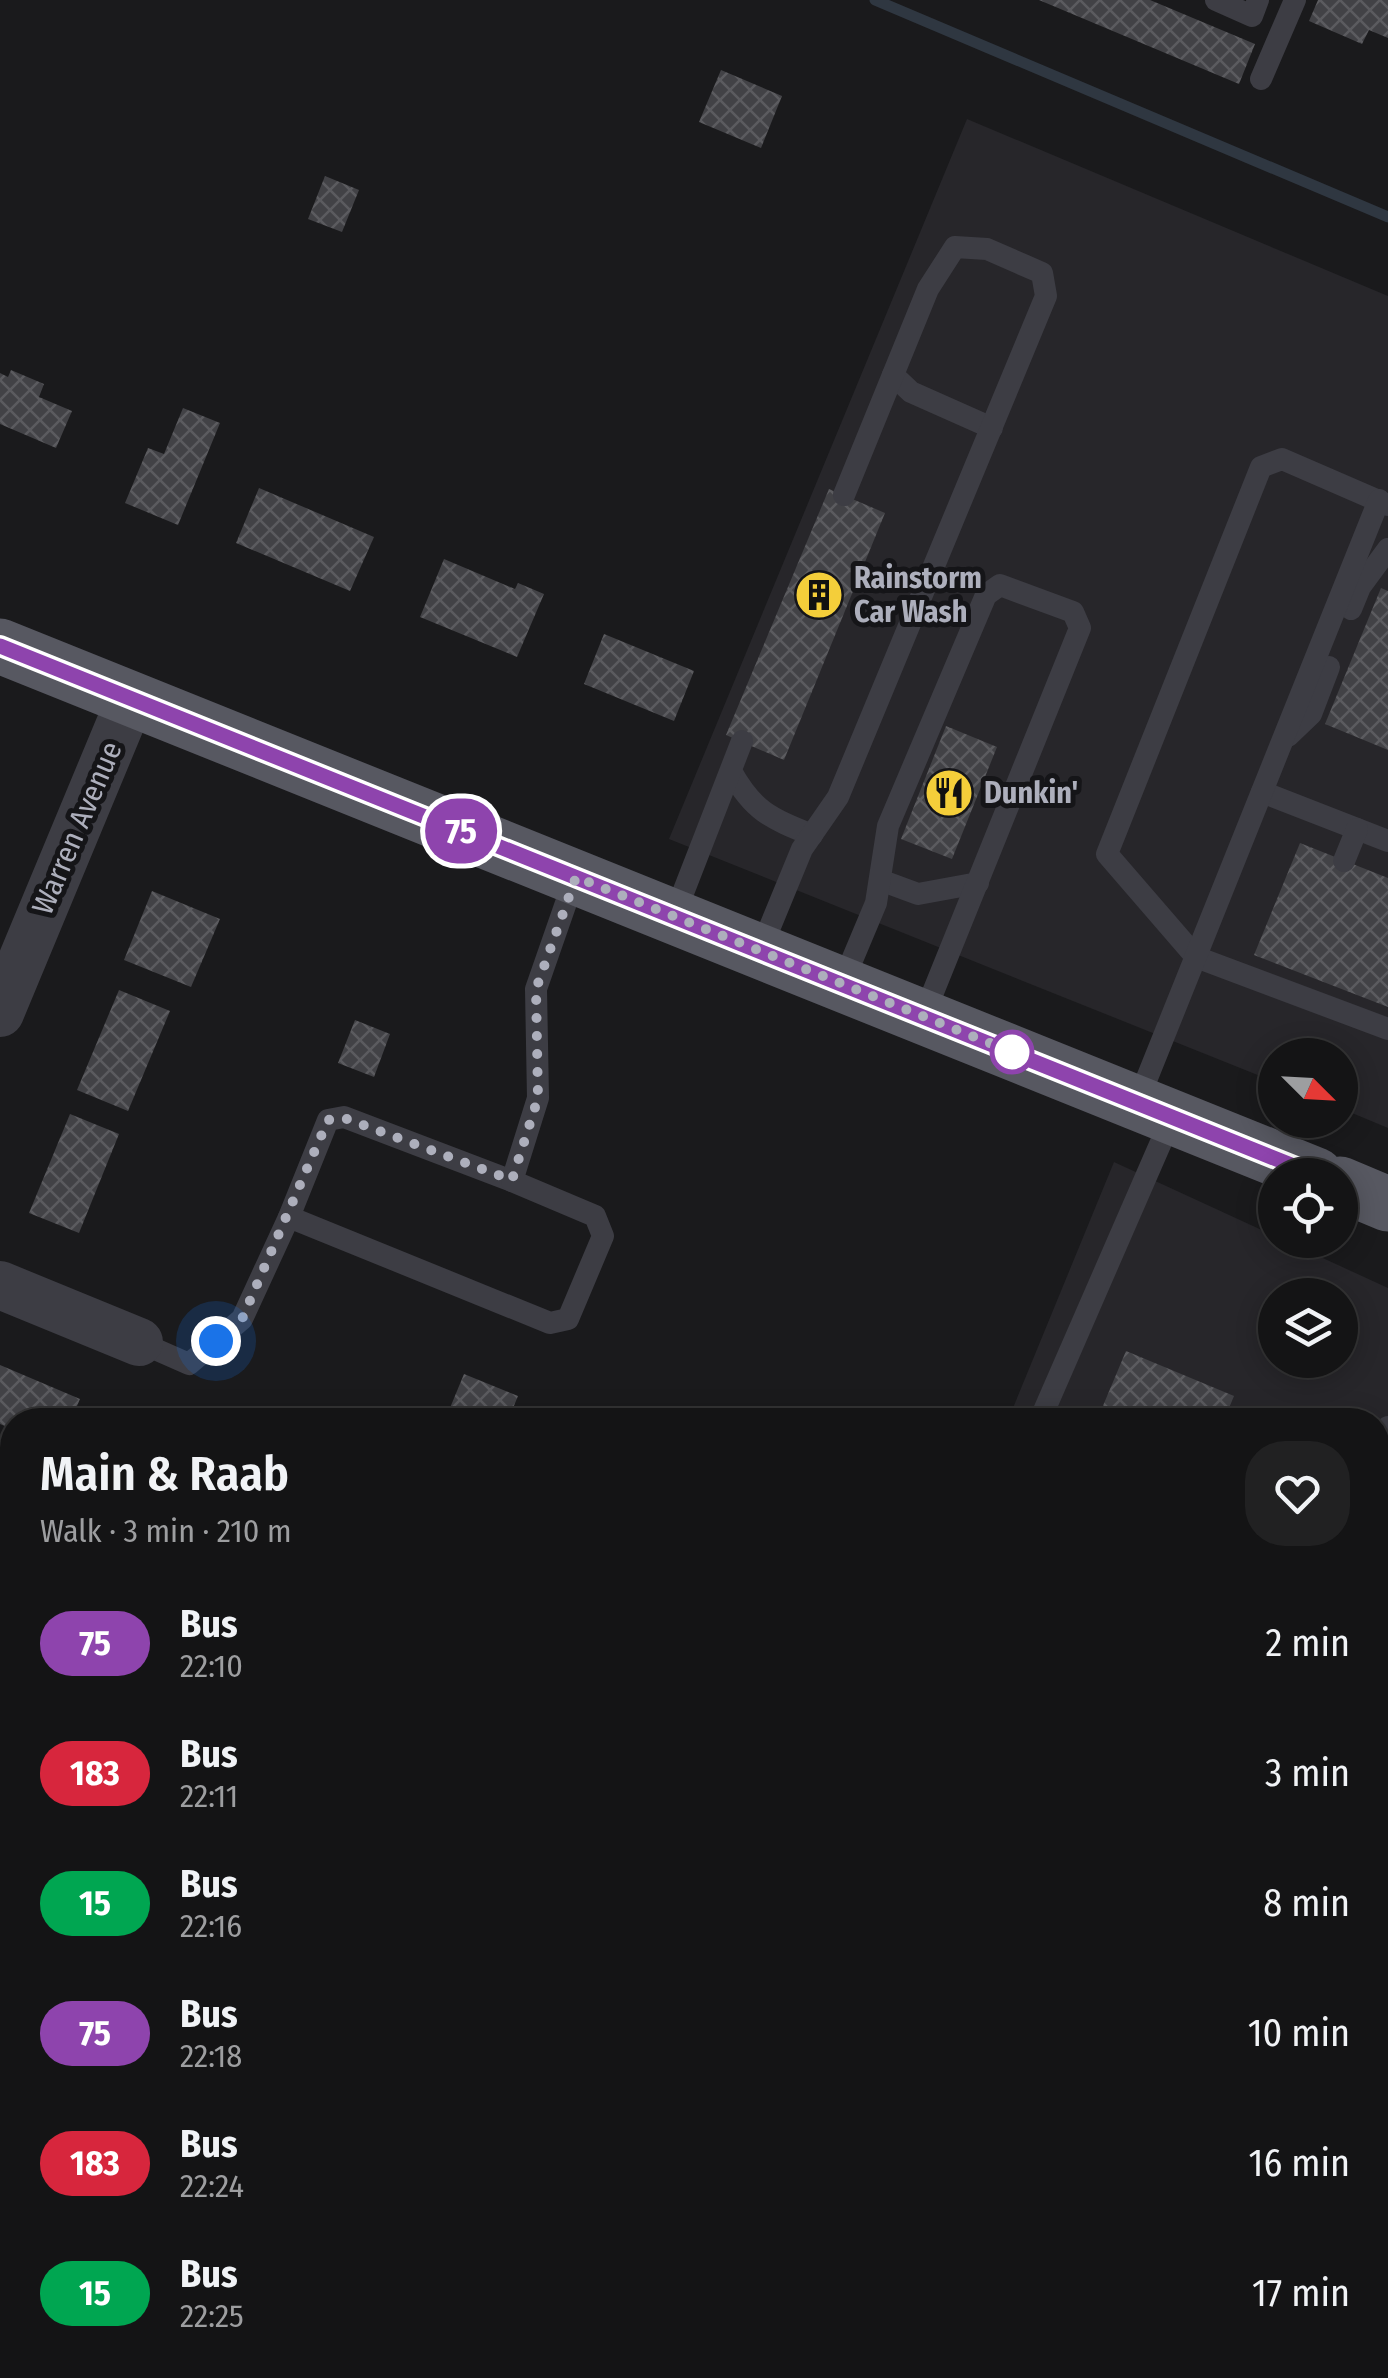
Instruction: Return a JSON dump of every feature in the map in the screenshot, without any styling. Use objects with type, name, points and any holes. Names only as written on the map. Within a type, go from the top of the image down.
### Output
[{"type":"main road","points":[[0,646],[1274,1158]]},
{"type":"main road","points":[[1358,1192],[1388,1204]]},
{"type":"street","name":"Warren Avenue","points":[[0,1013],[131,698]]},
{"type":"street","points":[[0,1285],[139,1342]]},
{"type":"lane","points":[[1216,0],[1252,16],[1258,0]]},
{"type":"lane","points":[[1261,79],[1294,0]]},
{"type":"lane","points":[[760,951],[812,835],[838,796],[992,428],[1046,296],[1042,273],[987,249],[955,247],[928,289],[844,496]]},
{"type":"lane","points":[[893,375],[911,392],[992,428]]},
{"type":"lane","points":[[1044,1408],[1154,1110],[1196,957],[1383,502],[1282,459],[1261,467],[1107,854],[1196,957],[1293,982],[1353,1005],[1388,1029]]},
{"type":"lane","points":[[1284,738],[1300,728],[1311,714],[1360,587],[1388,549]]},
{"type":"lane","points":[[842,984],[876,903],[888,826],[986,596],[1000,586],[1073,612],[1080,628],[923,1017]]},
{"type":"lane","points":[[674,916],[742,742]]},
{"type":"lane","points":[[731,770],[748,802],[776,821],[812,835]]},
{"type":"lane","points":[[1262,792],[1388,841]]},
{"type":"lane","points":[[1344,861],[1357,829]]},
{"type":"lane","points":[[512,1180],[538,1098],[536,989],[576,877]]},
{"type":"lane","points":[[880,880],[918,894],[978,884]]},
{"type":"lane","points":[[139,1342],[189,1364],[242,1319],[328,1120],[344,1118],[512,1180],[595,1216],[603,1236],[568,1319],[550,1324],[289,1217]]},
{"type":"shaded area","points":[[967,119],[1388,296],[1388,1128],[1358,1116],[1358,1038],[1258,1038],[1258,1075],[669,839]]},
{"type":"shaded area","points":[[1114,1162],[1258,1228],[1258,1258],[1323,1258],[1388,1288],[1388,1408],[1013,1408]]},
{"type":"building","points":[[1039,0],[1150,0],[1255,44],[1239,84]]},
{"type":"building","points":[[1318,0],[1388,0],[1388,38],[1369,30],[1362,44],[1309,21]]},
{"type":"building","points":[[721,70],[782,96],[761,148],[699,122]]},
{"type":"building","points":[[325,176],[359,190],[342,232],[308,219]]},
{"type":"building","points":[[11,370],[44,384],[39,397],[72,411],[56,448],[0,424],[0,373],[8,377]]},
{"type":"building","points":[[183,408],[220,423],[178,525],[125,503],[148,448],[164,454]]},
{"type":"building","points":[[259,488],[374,537],[350,591],[236,543]]},
{"type":"building","name":"Rainstorm Car Wash","points":[[829,489],[885,513],[784,760],[726,735]]},
{"type":"building","points":[[444,559],[515,589],[518,583],[544,594],[517,657],[420,617]]},
{"type":"building","points":[[1381,588],[1388,591],[1388,750],[1325,724]]},
{"type":"building","points":[[604,634],[694,671],[674,721],[584,684]]},
{"type":"building","name":"Dunkin'","points":[[946,726],[997,747],[952,859],[901,839]]},
{"type":"building","points":[[1300,843],[1388,878],[1388,1007],[1254,955]]},
{"type":"building","points":[[152,891],[220,919],[191,987],[124,960]]},
{"type":"building","points":[[119,990],[170,1011],[128,1111],[77,1090]]},
{"type":"building","points":[[355,1020],[390,1034],[374,1077],[338,1063]]},
{"type":"building","points":[[70,1114],[119,1134],[79,1233],[29,1213]]},
{"type":"building","points":[[1126,1351],[1234,1396],[1229,1408],[1102,1408]]},
{"type":"building","points":[[0,1365],[80,1399],[76,1408],[0,1408]]},
{"type":"building","points":[[464,1374],[518,1396],[513,1408],[450,1408]]},
{"type":"waterway","points":[[875,0],[1388,217]]},
{"type":"bus line","name":"75","points":[[0,646],[1274,1158]]},
{"type":"place","name":"Rainstorm Car Wash","points":[[819,595]]},
{"type":"place","name":"Dunkin'","points":[[949,793]]},
{"type":"route","points":[[216,1341],[242,1319],[328,1120],[344,1118],[512,1180],[538,1098],[536,989],[576,877],[1012,1052]]}]
